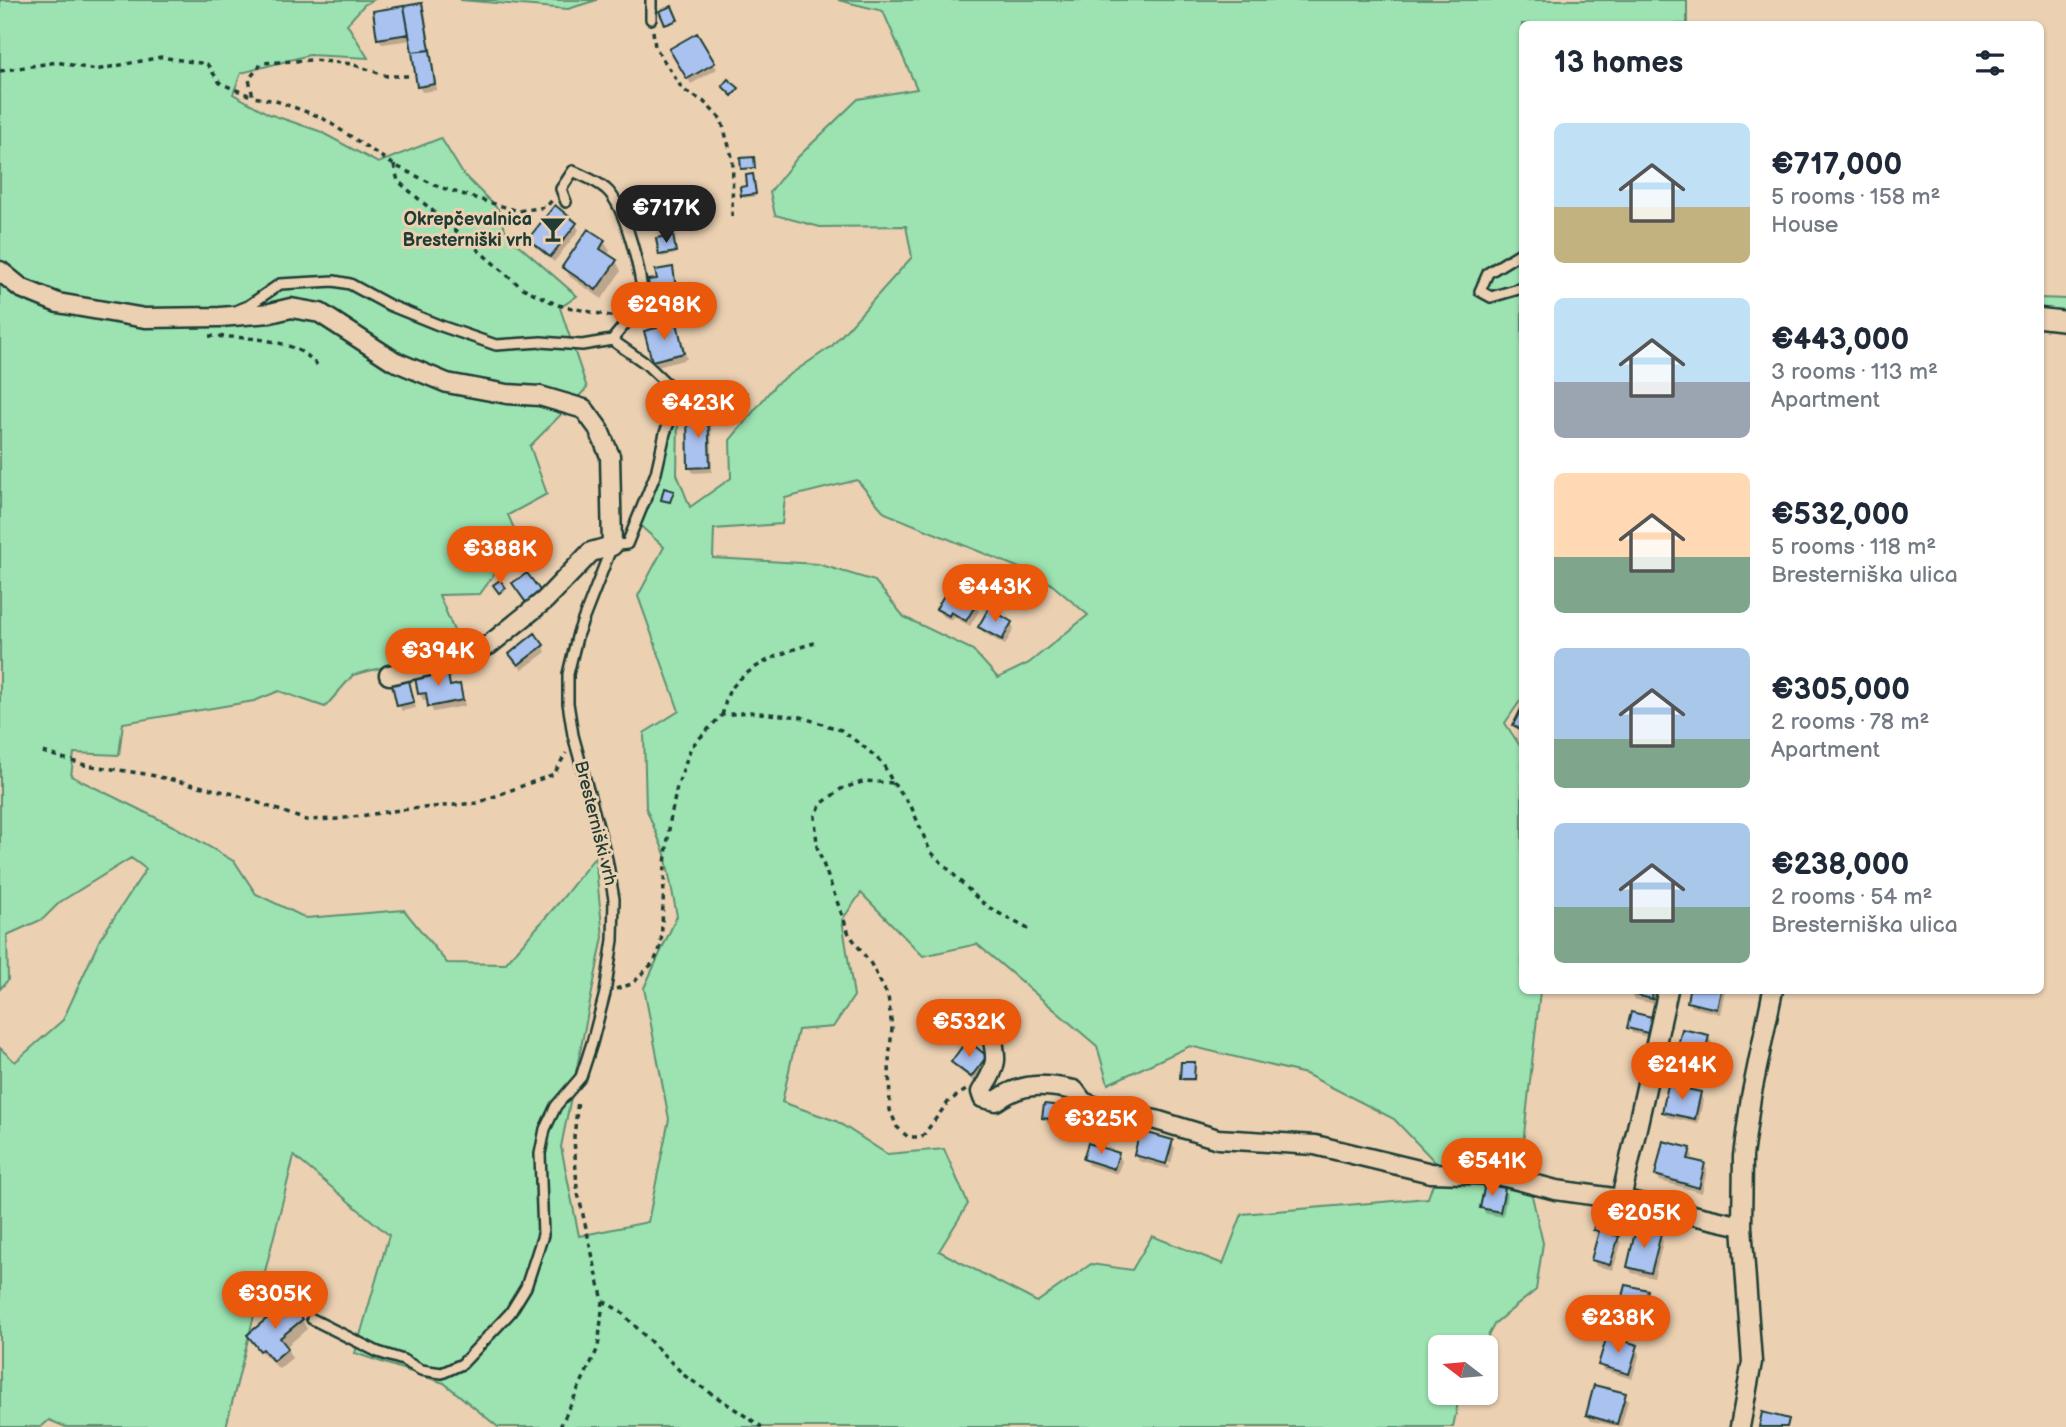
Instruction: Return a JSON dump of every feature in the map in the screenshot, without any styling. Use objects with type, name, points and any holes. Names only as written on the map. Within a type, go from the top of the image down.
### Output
[{"type":"street","name":"Bresterniški vrh","points":[[0,271],[21,288],[58,303],[145,318],[220,317],[270,313],[292,308],[320,313],[394,361],[447,383],[507,394],[540,396],[584,409],[598,428],[610,456],[612,546],[592,552],[545,600],[489,645],[446,662],[389,675]]},
{"type":"street","points":[[2044,318],[2066,321]]},
{"type":"street","points":[[1621,1199],[1667,994]]},
{"type":"street","points":[[1740,1427],[1752,1362],[1742,1226],[1743,1156],[1751,1097],[1772,994]]},
{"type":"street","points":[[990,1029],[997,1056],[992,1077],[981,1092],[983,1098],[996,1101],[1011,1090],[1045,1085],[1074,1090],[1083,1102],[1108,1111],[1156,1121],[1218,1139],[1315,1145],[1431,1173],[1498,1175],[1556,1190],[1621,1199],[1742,1226]]},
{"type":"lane","points":[[651,19],[652,0]]},
{"type":"lane","points":[[566,202],[561,189],[573,170],[607,190],[618,208],[635,250],[643,302],[612,340]]},
{"type":"lane","points":[[1519,254],[1489,273],[1480,291],[1491,298],[1519,289]]},
{"type":"lane","name":"Bresterniški vrh","points":[[220,317],[248,306],[279,284],[334,281],[350,284],[389,305],[441,327],[496,345],[541,342],[582,345],[612,340],[645,363],[666,383],[674,397],[673,412],[656,473],[627,544],[612,546],[578,633],[568,674],[568,703],[573,735],[607,859],[614,899],[613,940],[605,993],[580,1077],[556,1106],[545,1129],[540,1154],[543,1235],[526,1287],[510,1313],[462,1364],[442,1373],[421,1370],[312,1319]]},
{"type":"path","points":[[651,19],[655,47],[683,90],[703,100],[721,119],[733,160],[732,216]]},
{"type":"path","points":[[0,71],[57,62],[96,70],[161,57],[207,64],[220,83],[253,97],[276,101],[321,117],[394,165],[439,187],[519,211],[546,206],[561,189]]},
{"type":"path","points":[[253,97],[249,79],[262,63],[312,60],[352,64],[387,76],[408,76]]},
{"type":"path","points":[[394,165],[398,181],[521,287],[558,305],[627,320]]},
{"type":"path","points":[[196,335],[250,339],[293,347],[309,355],[318,366]]},
{"type":"path","points":[[605,993],[632,984],[654,962],[661,946],[670,821],[677,787],[691,747],[722,715],[730,690],[748,673],[788,650],[814,643]]},
{"type":"path","points":[[722,715],[750,712],[801,717],[841,730],[883,764],[893,783],[911,806],[930,851],[979,900],[1030,930]]},
{"type":"path","points":[[43,751],[85,765],[146,774],[234,794],[306,820],[339,819],[477,803],[554,774],[573,735]]},
{"type":"path","points":[[893,783],[865,781],[841,789],[821,804],[815,816],[817,847],[849,934],[871,964],[888,996],[892,1028],[889,1062],[890,1110],[897,1127],[908,1137],[922,1137],[949,1101],[967,1089],[981,1092]]},
{"type":"path","points":[[560,1427],[598,1348],[603,1301],[577,1189],[574,1138],[580,1077]]},
{"type":"path","points":[[603,1301],[620,1311],[685,1376],[762,1427]]},
{"type":"green space","points":[[0,0],[373,0],[364,5],[347,24],[368,58],[309,55],[241,73],[233,94],[269,114],[319,131],[378,163],[441,138],[463,174],[498,209],[507,235],[577,296],[560,308],[587,388],[530,446],[547,494],[508,515],[519,540],[480,594],[439,595],[455,633],[396,664],[353,675],[325,707],[279,691],[254,701],[123,723],[119,755],[74,753],[71,776],[175,827],[235,862],[256,894],[306,918],[404,910],[447,963],[505,964],[595,857],[603,937],[561,1147],[579,1236],[648,1222],[669,1119],[644,988],[677,916],[665,854],[646,808],[644,733],[679,711],[638,596],[664,547],[635,521],[661,446],[678,420],[677,474],[690,507],[731,478],[730,440],[776,384],[832,346],[912,257],[906,226],[820,227],[775,215],[770,192],[797,158],[858,99],[917,89],[883,11],[838,0],[1687,0],[1687,21],[1519,21],[1519,702],[1505,723],[1519,744],[1519,994],[1540,994],[1522,1153],[1543,1243],[1536,1290],[1495,1323],[1488,1335],[1428,1335],[1428,1405],[1458,1405],[1453,1427],[498,1427],[444,1383],[355,1353],[389,1235],[294,1156],[226,1427],[66,1427],[49,1420],[41,1427],[0,1427],[0,1048],[15,1062],[63,1020],[100,939],[146,869],[131,858],[60,902],[43,919],[7,935],[8,980],[0,989]],"holes":[[[857,480],[885,513],[1044,578],[1088,615],[1029,663],[998,678],[973,650],[904,617],[875,581],[818,564],[713,558],[714,529],[782,524],[785,498]],[[861,893],[923,956],[977,944],[1097,1046],[1108,1084],[1190,1046],[1306,1074],[1394,1119],[1439,1166],[1428,1198],[1242,1214],[1223,1264],[1152,1236],[1132,1270],[1091,1264],[1037,1302],[939,1251],[968,1204],[944,1149],[887,1154],[836,1121],[782,1102],[798,1030],[833,1027],[854,996],[842,920]]]},
{"type":"green space","points":[[460,0],[597,0],[568,9]]},
{"type":"green space","points":[[2044,298],[2066,299],[2066,314],[2044,312]]},
{"type":"building","points":[[422,3],[430,50],[412,52],[404,6]]},
{"type":"building","points":[[404,6],[409,34],[377,39],[373,11]]},
{"type":"building","points":[[672,6],[678,20],[665,25],[659,11]]},
{"type":"building","points":[[697,33],[715,63],[687,79],[669,49]]},
{"type":"building","points":[[430,50],[435,84],[417,87],[412,52]]},
{"type":"building","points":[[728,79],[739,88],[732,96],[722,86]]},
{"type":"building","points":[[754,157],[755,168],[741,169],[740,158]]},
{"type":"building","points":[[753,174],[756,194],[741,196],[740,187],[747,186],[746,175]]},
{"type":"building","points":[[555,205],[577,223],[550,257],[528,239]]},
{"type":"building","points":[[588,229],[605,240],[600,249],[617,260],[596,290],[562,267]]},
{"type":"building","points":[[673,235],[676,252],[659,255],[656,238]]},
{"type":"building","points":[[673,267],[678,303],[652,307],[648,280],[657,279],[655,270]]},
{"type":"building","points":[[677,323],[684,353],[652,361],[644,331]]},
{"type":"building","points":[[738,392],[747,393],[746,404],[737,403]]},
{"type":"building","points":[[708,411],[710,467],[688,468],[687,412]]},
{"type":"building","points":[[664,488],[674,491],[670,502],[661,500]]},
{"type":"building","points":[[527,573],[542,593],[527,604],[512,583]]},
{"type":"building","points":[[500,580],[506,588],[499,593],[493,585]]},
{"type":"building","points":[[949,587],[977,603],[966,621],[951,612],[949,616],[936,609]]},
{"type":"building","points":[[989,608],[1012,622],[1002,640],[978,627]]},
{"type":"building","points":[[535,633],[544,645],[518,665],[509,654]]},
{"type":"building","points":[[447,668],[450,686],[460,684],[463,700],[428,707],[426,693],[418,694],[415,677]]},
{"type":"building","points":[[408,676],[414,702],[397,706],[391,680]]},
{"type":"building","points":[[1519,713],[1519,728],[1513,725]]},
{"type":"building","points":[[1632,994],[1653,994],[1652,999]]},
{"type":"building","points":[[1688,994],[1720,994],[1717,1009],[1687,1002]]},
{"type":"building","points":[[979,1003],[986,1017],[970,1026],[962,1012]]},
{"type":"building","points":[[1631,1012],[1656,1018],[1652,1034],[1627,1028]]},
{"type":"building","points":[[1682,1029],[1709,1035],[1701,1073],[1673,1067]]},
{"type":"building","points":[[967,1040],[987,1056],[971,1077],[951,1062]]},
{"type":"building","points":[[1181,1062],[1195,1062],[1194,1079],[1180,1079]]},
{"type":"building","points":[[1668,1085],[1701,1092],[1695,1119],[1662,1112]]},
{"type":"building","points":[[1044,1104],[1070,1107],[1069,1121],[1042,1118]]},
{"type":"building","points":[[1140,1131],[1173,1140],[1166,1164],[1134,1155]]},
{"type":"building","points":[[1663,1141],[1691,1148],[1688,1159],[1705,1163],[1699,1188],[1655,1175]]},
{"type":"building","points":[[1088,1143],[1119,1153],[1114,1169],[1083,1159]]},
{"type":"building","points":[[1485,1184],[1505,1188],[1500,1212],[1480,1208]]},
{"type":"building","points":[[1600,1205],[1621,1211],[1614,1235],[1619,1236],[1610,1265],[1591,1260],[1599,1231],[1593,1230]]},
{"type":"building","points":[[1636,1228],[1661,1234],[1651,1273],[1627,1267]]},
{"type":"building","points":[[1626,1285],[1648,1290],[1640,1321],[1618,1316]]},
{"type":"building","points":[[288,1301],[303,1319],[280,1338],[288,1348],[273,1361],[263,1349],[260,1351],[247,1335]]},
{"type":"building","points":[[1607,1336],[1638,1345],[1629,1374],[1598,1365]]},
{"type":"building","points":[[1594,1385],[1626,1393],[1617,1424],[1586,1415]]},
{"type":"building","points":[[1762,1412],[1789,1419],[1787,1427],[1759,1427]]},
{"type":"place","name":"Okrepčevalnica Bresterniški vrh","points":[[553,229]]}]
